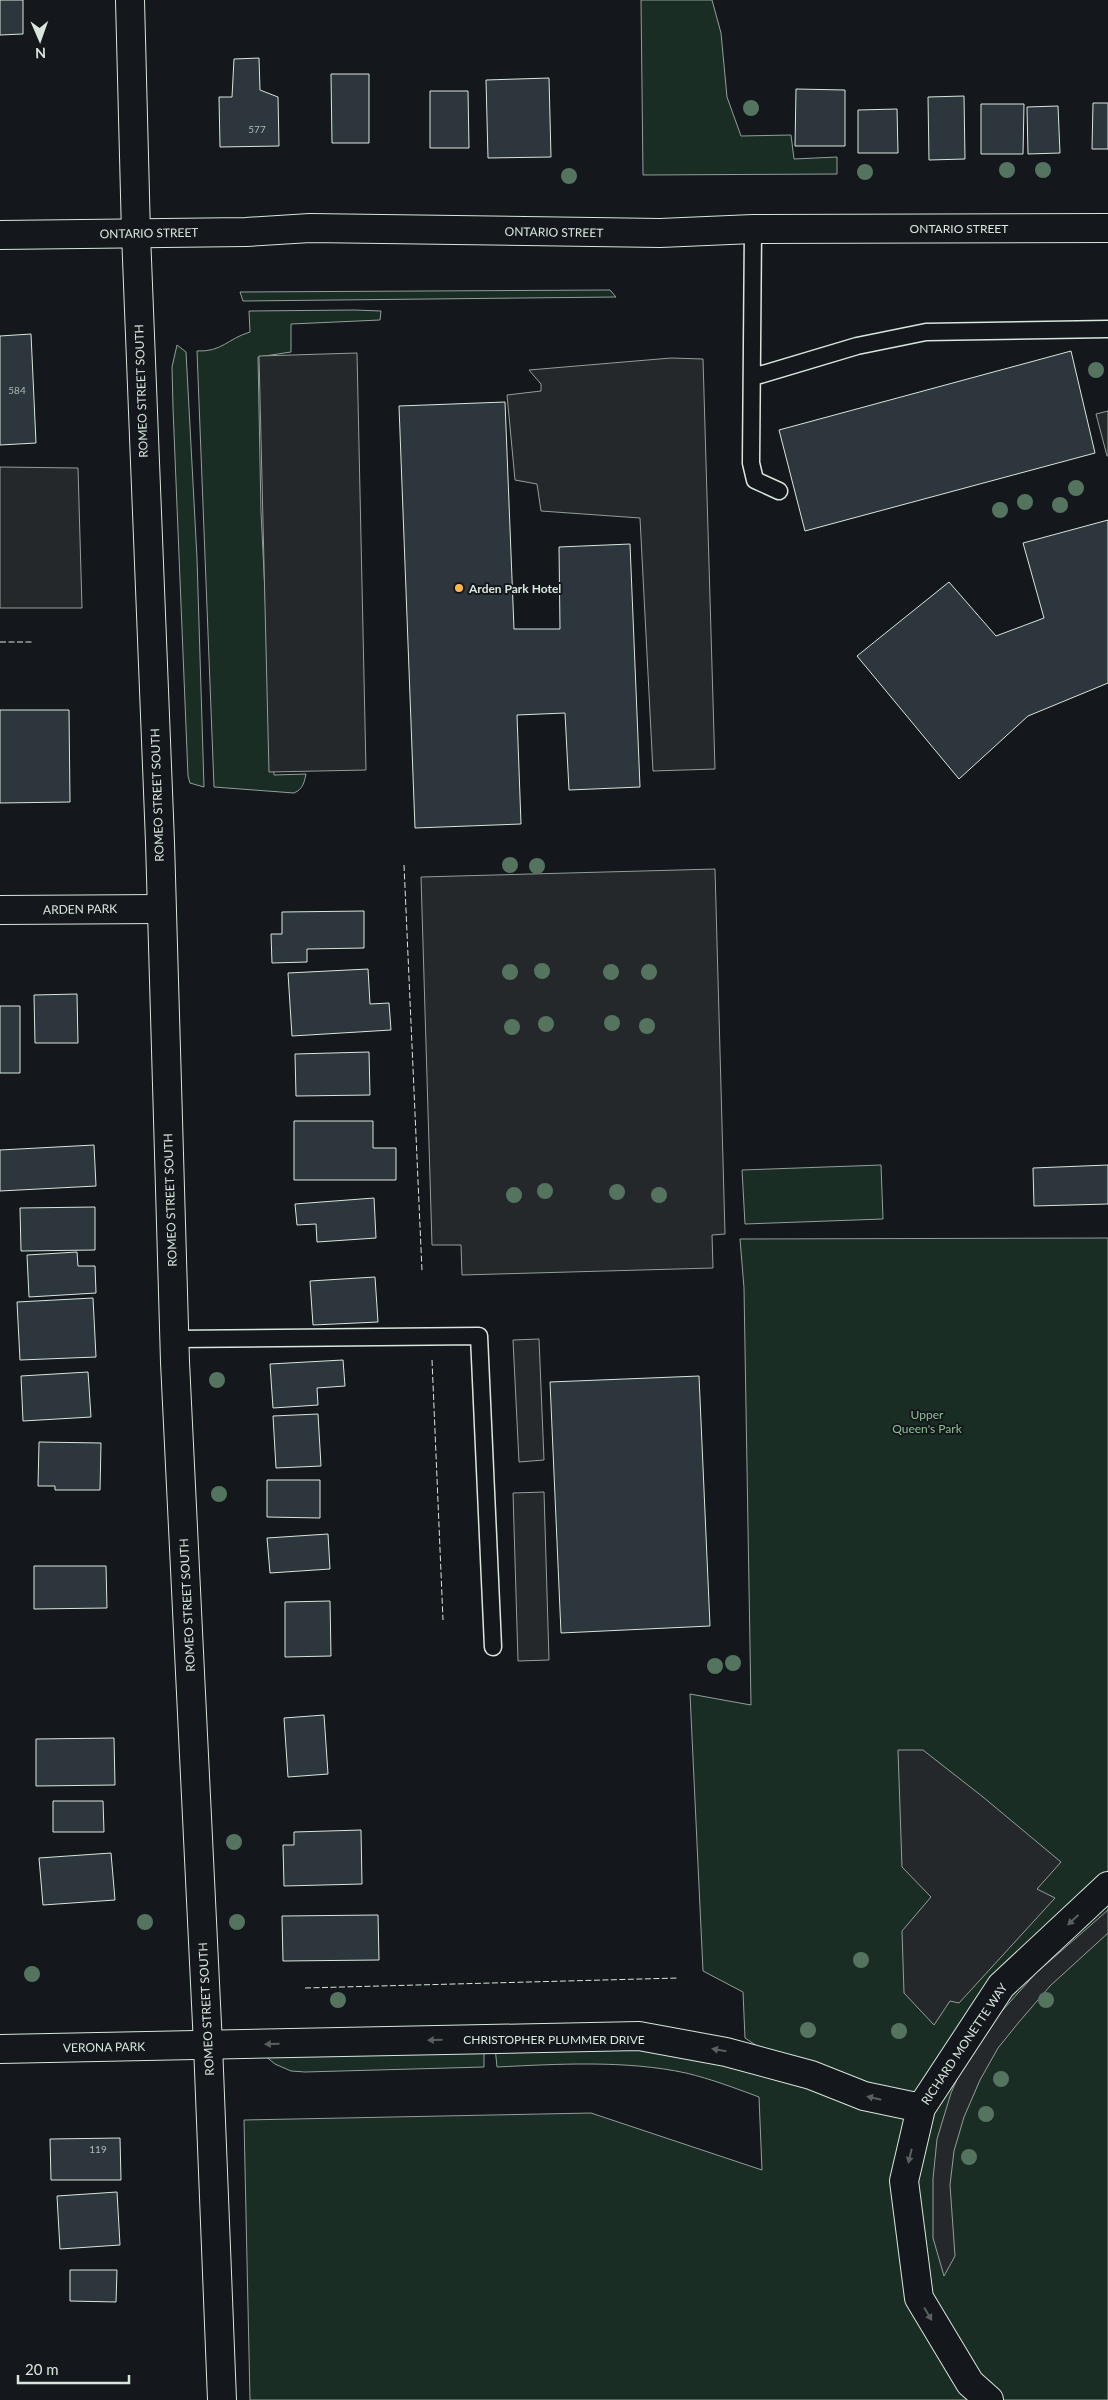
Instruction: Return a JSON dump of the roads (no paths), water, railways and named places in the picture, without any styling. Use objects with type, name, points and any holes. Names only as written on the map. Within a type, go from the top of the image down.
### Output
[{"type":"main road","name":"ROMEO STREET SOUTH","points":[[130,0],[136,234],[175,1339],[208,2045],[222,2400]]},
{"type":"main road","name":"ONTARIO STREET","points":[[0,235],[136,234],[310,228],[636,233],[753,229],[1108,228]]},
{"type":"main road","name":"ARDEN PARK","points":[[0,910],[161,909]]},
{"type":"main road","name":"RICHARD MONETTE WAY","points":[[990,2400],[970,2383],[919,2298],[904,2181],[921,2108],[1001,1986],[1108,1886]]},
{"type":"main road","name":"CHRISTOPHER PLUMMER DRIVE","points":[[208,2045],[639,2036],[726,2052],[811,2075],[864,2096],[921,2108]]},
{"type":"main road","name":"VERONA PARK","points":[[0,2048],[208,2045]]},
{"type":"lane","points":[[753,229],[751,463],[755,480],[779,491]]},
{"type":"lane","points":[[753,377],[857,346],[926,332],[1108,329]]},
{"type":"lane","points":[[175,1339],[480,1336],[493,1647]]},
{"type":"place","name":"Arden Park Hotel","points":[[459,588]]},
{"type":"park label","name":"Upper Queen's Park","points":[[927,1421]]}]
